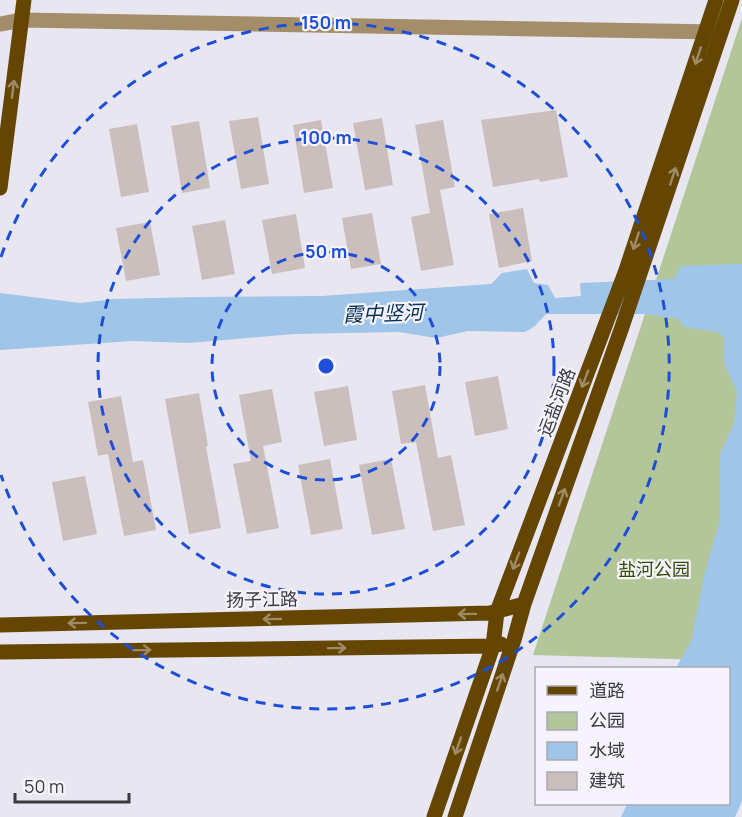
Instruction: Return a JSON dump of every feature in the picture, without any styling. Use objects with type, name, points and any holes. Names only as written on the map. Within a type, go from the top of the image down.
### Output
[{"type":"main road","points":[[0,188],[24,0]]},
{"type":"main road","name":"运盐河路","points":[[713,32],[716,0]]},
{"type":"main road","name":"运盐河路","points":[[455,817],[524,604],[622,327],[633,272],[713,32],[732,0]]},
{"type":"main road","name":"运盐河路","points":[[434,817],[493,646],[497,612],[606,324],[633,272]]},
{"type":"main road","name":"扬子江路","points":[[0,625],[497,612],[524,604]]},
{"type":"main road","points":[[0,652],[493,646],[514,640]]},
{"type":"street","points":[[0,24],[22,20],[713,32]]},
{"type":"green space","name":"盐河公园","points":[[742,18],[742,661],[533,655]]},
{"type":"water","name":"霞中竖河","points":[[742,264],[742,801],[735,817],[621,817],[627,805],[730,805],[730,667],[677,667],[692,639],[704,576],[720,520],[720,454],[734,423],[737,392],[724,363],[724,337],[718,332],[684,327],[679,319],[643,314],[546,314],[535,326],[525,332],[468,331],[436,338],[399,332],[294,334],[189,343],[132,341],[0,350],[0,293],[80,303],[114,299],[322,296],[491,284],[502,273],[527,269],[534,283],[548,285],[555,298],[581,296],[580,283],[674,279],[681,266]]},
{"type":"building","points":[[556,110],[568,177],[540,182],[539,179],[493,187],[481,120]]},
{"type":"building","points":[[258,117],[269,184],[241,189],[229,121]]},
{"type":"building","points":[[382,118],[393,185],[365,190],[353,123]]},
{"type":"building","points":[[321,120],[333,188],[304,193],[293,125]]},
{"type":"building","points":[[443,120],[455,187],[440,190],[454,265],[421,271],[411,217],[430,213],[415,125]]},
{"type":"building","points":[[199,121],[210,188],[182,193],[171,126]]},
{"type":"building","points":[[137,124],[149,192],[121,197],[109,129]]},
{"type":"building","points":[[523,208],[532,261],[499,268],[489,214]]},
{"type":"building","points":[[372,213],[381,264],[351,269],[342,218]]},
{"type":"building","points":[[296,214],[305,268],[272,274],[262,220]]},
{"type":"building","points":[[225,220],[235,274],[202,280],[192,226]]},
{"type":"building","points":[[150,222],[160,275],[126,281],[116,228]]},
{"type":"building","points":[[498,376],[508,429],[475,436],[465,382]]},
{"type":"building","points":[[425,385],[438,458],[451,455],[465,525],[433,531],[416,442],[401,444],[392,391]]},
{"type":"building","points":[[348,386],[357,440],[324,446],[314,392]]},
{"type":"building","points":[[272,389],[282,442],[263,446],[279,528],[247,534],[233,464],[251,461],[239,395]]},
{"type":"building","points":[[199,393],[221,528],[189,534],[165,399]]},
{"type":"building","points":[[121,396],[133,462],[143,460],[156,530],[124,536],[108,454],[98,456],[88,402]]},
{"type":"building","points":[[330,459],[343,529],[311,535],[298,465]]},
{"type":"building","points":[[391,459],[405,529],[372,535],[359,465]]},
{"type":"building","points":[[85,476],[97,534],[63,541],[52,482]]}]
